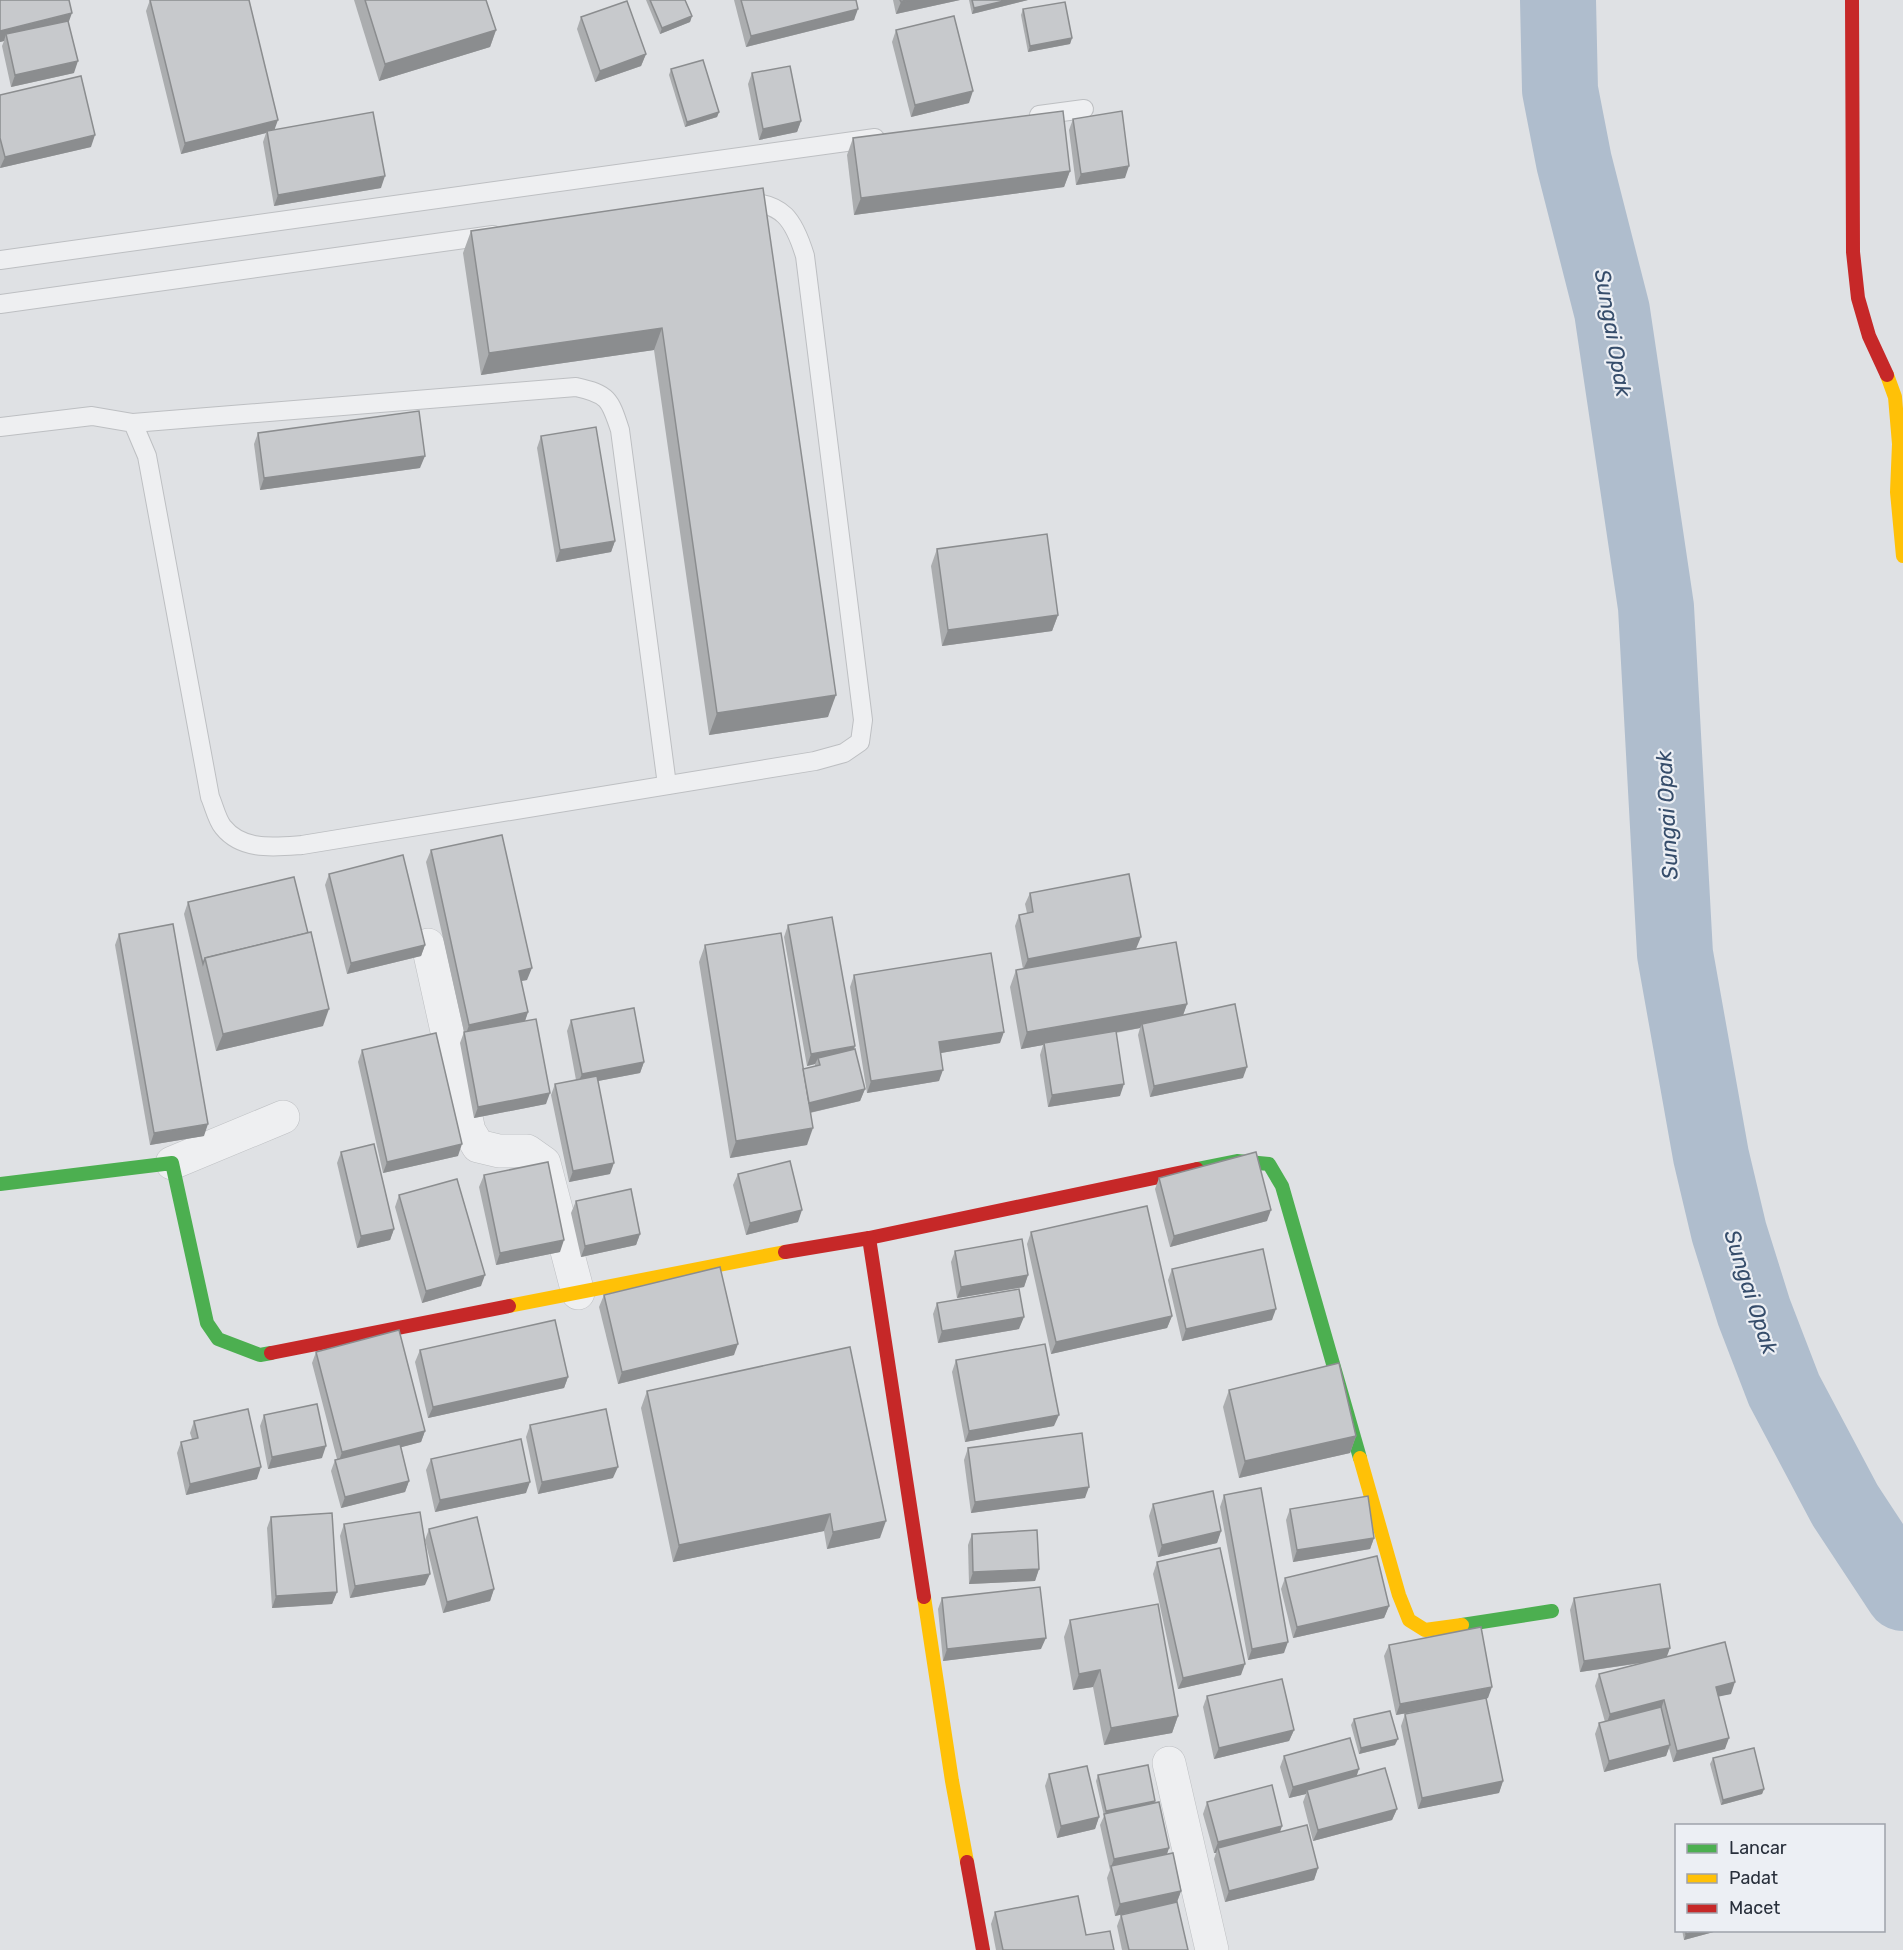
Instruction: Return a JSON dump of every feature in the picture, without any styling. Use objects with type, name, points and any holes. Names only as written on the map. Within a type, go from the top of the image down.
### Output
[{"type":"street","points":[[1852,0],[1853,252],[1858,298],[1866,327],[1895,397],[1899,444],[1896,492],[1903,556]]},
{"type":"street","points":[[428,945],[469,1131],[478,1146],[498,1151],[527,1151],[544,1163],[578,1293]]},
{"type":"street","points":[[0,1184],[172,1163],[283,1117]]},
{"type":"street","points":[[172,1163],[207,1323],[218,1338],[260,1355],[869,1238],[1237,1161],[1269,1164],[1282,1186],[1399,1595],[1409,1620],[1425,1630],[1552,1611]]},
{"type":"street","points":[[869,1238],[952,1781],[983,1950]]},
{"type":"street","points":[[1169,1763],[1212,1950]]},
{"type":"lane","points":[[1025,117],[1084,109]]},
{"type":"lane","points":[[0,260],[894,135]]},
{"type":"lane","points":[[133,423],[147,456],[210,797],[221,826],[237,841],[266,847],[302,845],[815,761],[844,753],[860,742],[863,720],[805,256],[797,231],[783,211],[759,202],[726,202]]},
{"type":"lane","points":[[0,304],[515,232]]},
{"type":"lane","points":[[0,427],[92,416],[133,423],[576,387],[599,392],[613,408],[620,430],[667,785]]},
{"type":"building","points":[[0,0],[69,0],[72,13],[0,31]]},
{"type":"building","points":[[150,0],[249,0],[278,120],[185,143]]},
{"type":"building","points":[[365,0],[486,0],[496,30],[385,64]]},
{"type":"building","points":[[650,0],[685,0],[692,16],[662,28]]},
{"type":"building","points":[[741,0],[856,0],[858,9],[751,36]]},
{"type":"building","points":[[972,0],[1008,0],[974,8]]},
{"type":"building","points":[[627,1],[646,54],[600,71],[581,17]]},
{"type":"building","points":[[1065,2],[1072,38],[1030,46],[1023,9]]},
{"type":"building","points":[[954,16],[973,91],[915,105],[896,30]]},
{"type":"building","points":[[68,21],[78,61],[15,75],[6,34]]},
{"type":"building","points":[[703,60],[719,112],[687,122],[671,69]]},
{"type":"building","points":[[790,66],[801,121],[763,129],[752,73]]},
{"type":"building","points":[[81,76],[95,135],[5,157],[0,138],[0,95]]},
{"type":"building","points":[[1063,111],[1070,171],[861,198],[853,138]]},
{"type":"building","points":[[1122,111],[1129,166],[1081,174],[1073,119]]},
{"type":"building","points":[[373,112],[385,176],[278,195],[267,131]]},
{"type":"building","points":[[763,188],[836,695],[717,713],[662,328],[489,353],[471,231]]},
{"type":"building","points":[[419,411],[425,456],[264,478],[258,433]]},
{"type":"building","points":[[596,427],[615,541],[560,550],[541,436]]},
{"type":"building","points":[[1047,534],[1058,615],[948,630],[937,549]]},
{"type":"building","points":[[502,835],[532,968],[519,971],[528,1012],[469,1025],[431,850]]},
{"type":"building","points":[[403,855],[425,945],[351,963],[329,874]]},
{"type":"building","points":[[1129,874],[1141,937],[1028,959],[1019,915],[1033,912],[1030,893]]},
{"type":"building","points":[[294,877],[308,933],[205,958],[203,964],[188,902]]},
{"type":"building","points":[[832,917],[855,1046],[811,1054],[788,925]]},
{"type":"building","points":[[173,924],[208,1124],[154,1133],[119,934]]},
{"type":"building","points":[[311,932],[329,1009],[223,1034],[205,958]]},
{"type":"building","points":[[781,933],[813,1128],[736,1141],[705,945]]},
{"type":"building","points":[[1176,942],[1187,1004],[1027,1032],[1016,970]]},
{"type":"building","points":[[991,953],[1004,1032],[939,1042],[943,1070],[871,1081],[854,975]]},
{"type":"building","points":[[1235,1004],[1247,1067],[1154,1086],[1142,1024]]},
{"type":"building","points":[[634,1008],[644,1062],[582,1074],[571,1020]]},
{"type":"building","points":[[536,1019],[550,1093],[478,1107],[464,1032]]},
{"type":"building","points":[[1116,1031],[1124,1084],[1052,1095],[1044,1043]]},
{"type":"building","points":[[436,1033],[462,1144],[387,1162],[362,1050]]},
{"type":"building","points":[[855,1049],[865,1089],[809,1103],[803,1069],[820,1065],[818,1058]]},
{"type":"building","points":[[597,1076],[614,1163],[573,1171],[555,1084]]},
{"type":"building","points":[[374,1144],[394,1229],[361,1236],[341,1152]]},
{"type":"building","points":[[1256,1152],[1271,1210],[1174,1236],[1159,1178]]},
{"type":"building","points":[[790,1161],[802,1210],[750,1223],[738,1174]]},
{"type":"building","points":[[548,1162],[564,1240],[500,1253],[484,1175]]},
{"type":"building","points":[[457,1179],[485,1275],[426,1291],[399,1195]]},
{"type":"building","points":[[631,1189],[640,1234],[585,1246],[576,1201]]},
{"type":"building","points":[[1147,1206],[1172,1316],[1056,1342],[1031,1232]]},
{"type":"building","points":[[1022,1239],[1028,1275],[961,1287],[955,1251]]},
{"type":"building","points":[[1263,1249],[1276,1309],[1186,1329],[1172,1269]]},
{"type":"building","points":[[720,1267],[738,1344],[622,1372],[604,1295]]},
{"type":"building","points":[[1019,1289],[1024,1317],[942,1331],[937,1303]]},
{"type":"building","points":[[555,1320],[568,1377],[433,1407],[420,1350]]},
{"type":"building","points":[[399,1330],[425,1431],[342,1452],[316,1352]]},
{"type":"building","points":[[1045,1344],[1059,1415],[969,1431],[956,1360]]},
{"type":"building","points":[[850,1347],[886,1521],[833,1532],[830,1514],[679,1545],[647,1391]]},
{"type":"building","points":[[1339,1363],[1356,1436],[1245,1461],[1229,1390]]},
{"type":"building","points":[[317,1404],[326,1446],[272,1457],[264,1415]]},
{"type":"building","points":[[248,1409],[261,1467],[190,1484],[181,1442],[198,1438],[194,1421]]},
{"type":"building","points":[[606,1409],[618,1467],[542,1482],[530,1425]]},
{"type":"building","points":[[1082,1433],[1089,1487],[975,1502],[968,1448]]},
{"type":"building","points":[[521,1439],[530,1482],[440,1500],[431,1459]]},
{"type":"building","points":[[400,1444],[409,1481],[345,1497],[335,1460]]},
{"type":"building","points":[[1261,1488],[1288,1642],[1252,1649],[1224,1495]]},
{"type":"building","points":[[1213,1491],[1221,1531],[1162,1545],[1153,1504]]},
{"type":"building","points":[[1368,1496],[1374,1538],[1297,1550],[1290,1509]]},
{"type":"building","points":[[420,1512],[430,1574],[355,1586],[344,1524]]},
{"type":"building","points":[[332,1513],[337,1592],[276,1596],[271,1517]]},
{"type":"building","points":[[477,1517],[494,1589],[447,1602],[429,1529]]},
{"type":"building","points":[[1037,1530],[1039,1569],[973,1572],[972,1534]]},
{"type":"building","points":[[1220,1548],[1245,1664],[1183,1678],[1157,1562]]},
{"type":"building","points":[[1377,1556],[1389,1606],[1297,1627],[1285,1578]]},
{"type":"building","points":[[1660,1584],[1670,1648],[1584,1661],[1574,1598]]},
{"type":"building","points":[[1040,1587],[1046,1638],[947,1649],[942,1598]]},
{"type":"building","points":[[1158,1604],[1178,1716],[1111,1728],[1100,1670],[1079,1674],[1070,1620]]},
{"type":"building","points":[[1481,1627],[1492,1687],[1400,1704],[1389,1645]]},
{"type":"building","points":[[1725,1642],[1735,1682],[1716,1687],[1729,1738],[1677,1751],[1664,1700],[1610,1714],[1599,1674]]},
{"type":"building","points":[[1282,1679],[1294,1730],[1219,1748],[1207,1696]]},
{"type":"building","points":[[1486,1698],[1503,1781],[1422,1798],[1405,1714]]},
{"type":"building","points":[[1661,1707],[1670,1745],[1609,1761],[1599,1723]]},
{"type":"building","points":[[1390,1711],[1398,1739],[1361,1748],[1354,1719]]},
{"type":"building","points":[[1350,1738],[1359,1769],[1293,1787],[1284,1756]]},
{"type":"building","points":[[1754,1748],[1764,1789],[1723,1800],[1713,1758]]},
{"type":"building","points":[[1148,1765],[1155,1801],[1106,1811],[1098,1775]]},
{"type":"building","points":[[1087,1766],[1099,1817],[1061,1826],[1049,1774]]},
{"type":"building","points":[[1385,1768],[1397,1809],[1318,1830],[1307,1790]]},
{"type":"building","points":[[1272,1785],[1282,1826],[1218,1842],[1207,1802]]},
{"type":"building","points":[[1159,1802],[1169,1848],[1114,1859],[1104,1814]]},
{"type":"building","points":[[1307,1825],[1318,1868],[1229,1891],[1218,1848]]},
{"type":"building","points":[[1173,1853],[1181,1891],[1120,1904],[1111,1866]]},
{"type":"building","points":[[1078,1896],[1086,1935],[1110,1931],[1114,1950],[1003,1950],[995,1912]]},
{"type":"building","points":[[1177,1902],[1188,1950],[1129,1950],[1121,1915]]},
{"type":"waterway","name":"Sungai Opak","points":[[1558,0],[1560,90],[1574,162],[1612,311],[1656,607],[1675,954],[1711,1156],[1729,1232],[1754,1312],[1784,1390],[1845,1505],[1903,1593]]},
{"type":"traffic: fast","points":[[1197,1169],[1237,1161],[1269,1164],[1282,1186],[1360,1458]]},
{"type":"traffic: fast","points":[[0,1184],[172,1163],[207,1323],[218,1339],[260,1355],[271,1353]]},
{"type":"traffic: fast","points":[[1462,1625],[1552,1611]]},
{"type":"traffic: slow","points":[[1887,375],[1895,397],[1899,444],[1897,492],[1903,556]]},
{"type":"traffic: slow","points":[[509,1306],[785,1252]]},
{"type":"traffic: slow","points":[[1360,1458],[1399,1595],[1409,1620],[1425,1630],[1462,1625]]},
{"type":"traffic: slow","points":[[924,1597],[952,1781],[967,1862]]},
{"type":"traffic: jam","points":[[1852,0],[1853,252],[1858,298],[1869,336],[1887,375]]},
{"type":"traffic: jam","points":[[869,1238],[1197,1169]]},
{"type":"traffic: jam","points":[[785,1252],[869,1238],[924,1597]]},
{"type":"traffic: jam","points":[[271,1353],[509,1306]]},
{"type":"traffic: jam","points":[[967,1862],[983,1950]]}]
